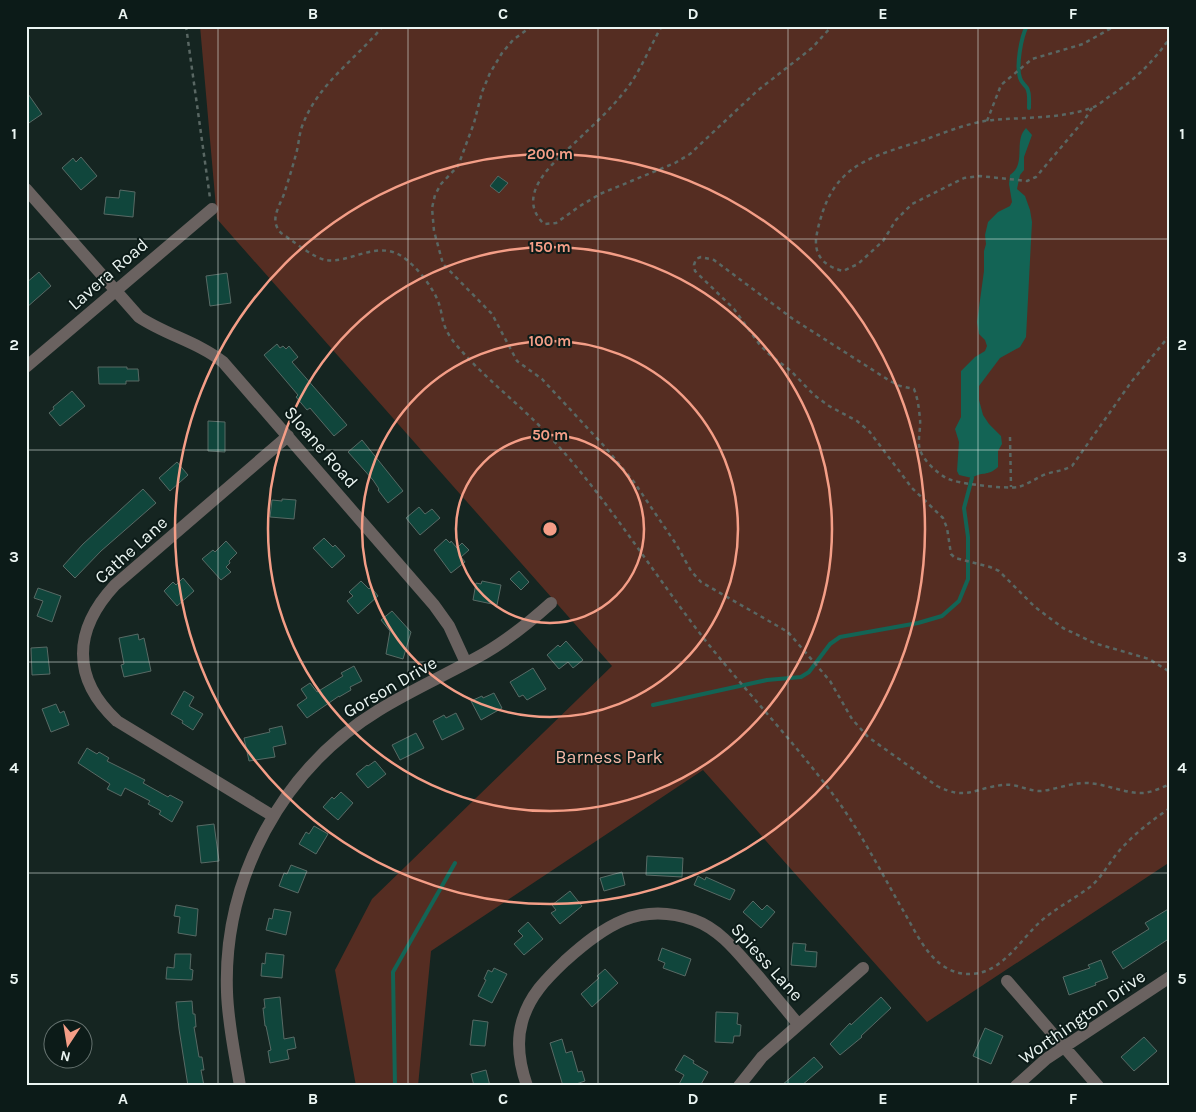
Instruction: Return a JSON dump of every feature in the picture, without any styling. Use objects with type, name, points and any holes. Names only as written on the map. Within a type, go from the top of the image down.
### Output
[{"type":"street","name":"Sloane Road","points":[[26,189],[139,317],[152,326],[200,346],[223,362],[434,605],[449,626],[466,663]]},
{"type":"street","name":"Lavera Road","points":[[26,367],[212,208]]},
{"type":"street","name":"Cathe Lane","points":[[273,816],[117,721],[97,700],[89,684],[83,655],[89,622],[103,598],[115,585],[288,436]]},
{"type":"street","name":"Gorson Drive","points":[[240,1086],[228,1013],[226,973],[229,946],[236,904],[245,872],[273,816],[306,771],[323,752],[343,735],[380,710],[486,653],[516,633],[551,603]]},
{"type":"street","name":"Spiess Lane","points":[[527,1086],[520,1053],[519,1036],[526,1010],[535,992],[546,979],[588,940],[617,922],[634,916],[647,914],[679,916],[702,924],[716,932],[738,953],[798,1024]]},
{"type":"street","points":[[739,1086],[762,1057],[863,968]]},
{"type":"street","name":"Worthington Drive","points":[[1016,1086],[1046,1059],[1170,977]]},
{"type":"street","points":[[1007,981],[1098,1086]]},
{"type":"path","points":[[186,26],[212,208]]},
{"type":"path","points":[[383,26],[341,70],[312,106],[303,122],[283,198],[276,213],[274,222],[276,228],[321,259],[335,260],[368,252],[383,251],[394,252],[412,264],[434,292],[446,329],[453,340],[466,356],[549,435],[573,462],[647,559],[703,637],[749,695],[794,744],[840,804],[930,953],[944,966],[962,974],[984,972],[999,965],[1039,923],[1058,907],[1090,886],[1133,836],[1170,808]]},
{"type":"path","points":[[532,26],[513,40],[490,72],[458,166],[441,184],[435,195],[432,208],[434,231],[443,264],[492,314],[517,361],[542,379],[634,482],[676,544],[691,571],[701,582],[788,632],[830,681],[852,719],[868,737],[948,792],[967,794],[1011,784],[1034,791],[1043,791],[1084,783],[1100,784],[1142,793],[1157,790],[1170,784]]},
{"type":"path","points":[[662,26],[639,70],[627,88],[586,133],[558,158],[537,186],[533,200],[534,209],[538,218],[544,224],[556,224],[600,194],[690,154],[757,91],[812,48],[832,26]]},
{"type":"path","points":[[987,121],[1001,85],[1032,59],[1084,44],[1115,26]]},
{"type":"path","points":[[1092,108],[1038,118],[987,121],[867,160],[849,171],[836,184],[828,196],[817,233],[816,246],[818,255],[824,262],[843,272],[858,264],[883,241],[896,220],[912,204],[964,178],[980,176],[1027,181],[1036,177],[1092,108],[1129,84],[1143,72],[1170,38]]},
{"type":"path","points":[[1170,335],[1132,381],[1072,466],[1046,474],[1030,483],[1011,487],[971,483],[951,480],[934,469],[924,458],[919,448],[920,419],[914,389],[900,386],[890,381],[793,320],[714,260],[701,257],[696,259],[694,265],[695,271],[734,309],[760,346],[791,372],[814,395],[829,406],[857,421],[869,431],[912,488],[943,518],[951,554],[955,558],[999,571],[1035,608],[1063,628],[1094,644],[1149,659],[1170,672]]},
{"type":"path","points":[[1010,437],[1011,487]]},
{"type":"green space","name":"Barness Park","points":[[200,26],[1170,26],[1170,862],[927,1022],[703,770],[431,951],[418,1086],[356,1086],[335,970],[372,899],[612,666],[217,219]]},
{"type":"shaded area","points":[[1026,128],[1032,135],[1024,157],[1024,170],[1020,175],[1017,189],[1025,196],[1032,222],[1026,337],[1020,347],[1000,358],[979,386],[979,400],[983,415],[1001,436],[1002,444],[998,451],[998,467],[991,472],[972,478],[959,475],[957,471],[959,442],[955,429],[961,417],[961,371],[975,357],[985,351],[987,346],[985,340],[979,334],[977,322],[984,271],[985,235],[988,222],[998,212],[1010,206],[1012,202],[1009,184],[1010,175],[1018,165],[1020,139]]},
{"type":"building","points":[[26,91],[42,114],[26,125]]},
{"type":"building","points":[[81,157],[97,176],[81,190],[62,168],[73,158],[76,162]]},
{"type":"building","points":[[498,176],[508,183],[499,193],[490,186]]},
{"type":"building","points":[[120,190],[135,192],[133,217],[104,214],[106,197],[119,198]]},
{"type":"building","points":[[39,272],[51,286],[26,308],[26,283]]},
{"type":"building","points":[[227,273],[231,303],[210,306],[206,276]]},
{"type":"building","points":[[277,344],[280,348],[283,346],[286,349],[289,346],[298,357],[292,362],[347,425],[334,436],[310,408],[307,410],[296,397],[298,395],[264,355]]},
{"type":"building","points":[[98,367],[138,369],[139,381],[126,381],[126,384],[99,384]]},
{"type":"building","points":[[72,391],[85,406],[60,426],[49,413],[54,409],[53,407]]},
{"type":"building","points":[[208,421],[225,422],[225,452],[208,451]]},
{"type":"building","points":[[362,440],[403,491],[388,503],[373,480],[348,452]]},
{"type":"building","points":[[177,462],[188,475],[170,491],[159,478]]},
{"type":"building","points":[[143,489],[156,503],[101,551],[75,578],[63,566],[83,544]]},
{"type":"building","points":[[282,499],[296,500],[294,519],[270,517],[272,500],[282,501]]},
{"type":"building","points":[[419,507],[425,514],[432,509],[440,518],[420,535],[406,518]]},
{"type":"building","points":[[324,538],[333,547],[335,545],[345,556],[332,568],[313,548]]},
{"type":"building","points":[[446,539],[450,543],[451,541],[457,548],[462,543],[469,550],[461,557],[465,562],[451,573],[434,550]]},
{"type":"building","points":[[226,541],[237,553],[226,567],[231,572],[221,580],[202,559],[213,550],[215,552]]},
{"type":"building","points":[[519,571],[529,582],[521,590],[510,579]]},
{"type":"building","points":[[183,578],[194,591],[177,606],[164,591],[173,582],[176,585]]},
{"type":"building","points":[[361,581],[369,589],[371,587],[378,596],[358,614],[347,601],[353,596],[349,592]]},
{"type":"building","points":[[482,581],[501,585],[497,605],[473,600],[476,583],[481,584]]},
{"type":"building","points":[[38,588],[61,596],[52,622],[37,616],[43,601],[34,598]]},
{"type":"building","points":[[392,611],[411,632],[403,659],[386,654],[390,631],[381,620]]},
{"type":"building","points":[[138,634],[139,640],[144,638],[151,671],[124,677],[121,665],[124,664],[119,638]]},
{"type":"building","points":[[566,641],[583,660],[573,668],[568,662],[559,669],[547,655],[558,645],[560,647]]},
{"type":"building","points":[[47,647],[50,674],[32,675],[31,648]]},
{"type":"building","points":[[354,666],[362,681],[350,687],[351,690],[307,718],[297,705],[307,698],[301,689],[310,683],[317,692],[343,676],[341,673]]},
{"type":"building","points":[[533,668],[546,689],[527,700],[523,695],[519,697],[510,682]]},
{"type":"building","points":[[184,691],[194,697],[189,706],[203,714],[193,730],[171,714]]},
{"type":"building","points":[[494,693],[502,708],[481,720],[471,701]]},
{"type":"building","points":[[56,704],[60,713],[64,711],[69,725],[51,732],[42,709]]},
{"type":"building","points":[[456,713],[464,729],[442,740],[433,721],[444,715],[446,718]]},
{"type":"building","points":[[282,726],[286,744],[273,747],[275,757],[249,761],[244,738],[270,732],[269,729]]},
{"type":"building","points":[[416,733],[424,748],[400,760],[392,745]]},
{"type":"building","points":[[87,748],[97,754],[99,752],[109,758],[107,761],[145,780],[143,783],[168,797],[170,795],[183,802],[172,822],[159,814],[161,811],[148,804],[150,801],[125,788],[121,796],[107,789],[110,784],[78,763]]},
{"type":"building","points":[[375,761],[386,774],[368,788],[356,774]]},
{"type":"building","points":[[341,792],[353,803],[338,820],[323,807],[332,797],[334,799]]},
{"type":"building","points":[[214,824],[219,861],[201,863],[197,826]]},
{"type":"building","points":[[314,826],[328,834],[316,854],[299,844],[306,832],[309,834]]},
{"type":"building","points":[[647,856],[683,858],[682,877],[646,875]]},
{"type":"building","points":[[291,865],[307,871],[298,893],[279,886],[284,873],[287,874]]},
{"type":"building","points":[[622,872],[625,885],[604,891],[600,878]]},
{"type":"building","points":[[698,876],[705,880],[706,877],[735,890],[730,900],[694,885]]},
{"type":"building","points":[[570,891],[582,906],[560,924],[551,913],[556,910],[552,905]]},
{"type":"building","points":[[753,901],[762,910],[767,905],[775,912],[761,928],[743,912]]},
{"type":"building","points":[[176,905],[198,909],[196,936],[178,933],[180,917],[174,916]]},
{"type":"building","points":[[1170,908],[1170,938],[1123,969],[1112,952],[1149,929],[1145,923]]},
{"type":"building","points":[[274,909],[291,912],[286,935],[266,930],[269,918],[272,919]]},
{"type":"building","points":[[528,922],[543,939],[524,955],[514,944],[523,936],[518,931]]},
{"type":"building","points":[[793,943],[806,944],[805,951],[817,952],[816,967],[791,965]]},
{"type":"building","points":[[662,948],[691,959],[685,976],[663,968],[665,963],[658,960]]},
{"type":"building","points":[[266,953],[284,955],[282,978],[261,976],[262,963],[265,964]]},
{"type":"building","points":[[175,954],[191,954],[190,969],[193,970],[192,980],[166,979],[167,967],[174,968]]},
{"type":"building","points":[[1101,960],[1108,978],[1095,983],[1096,985],[1069,995],[1063,977],[1090,968],[1088,965]]},
{"type":"building","points":[[494,968],[507,974],[492,1003],[478,996],[486,980],[484,979],[488,970],[492,972]]},
{"type":"building","points":[[605,969],[618,983],[592,1007],[581,994],[599,978],[597,976]]},
{"type":"building","points":[[280,997],[284,1039],[294,1037],[296,1048],[287,1050],[289,1059],[270,1063],[268,1051],[271,1050],[265,1026],[264,999]]},
{"type":"building","points":[[881,997],[891,1008],[862,1037],[840,1055],[830,1044],[850,1023],[851,1025]]},
{"type":"building","points":[[192,1001],[199,1057],[202,1057],[204,1070],[201,1070],[204,1086],[188,1086],[179,1029],[176,1002]]},
{"type":"building","points":[[716,1012],[738,1013],[737,1024],[741,1025],[740,1036],[734,1036],[733,1043],[715,1042]]},
{"type":"building","points":[[473,1020],[488,1022],[485,1046],[470,1045]]},
{"type":"building","points":[[985,1028],[1003,1036],[991,1064],[973,1056]]},
{"type":"building","points":[[1144,1037],[1157,1051],[1134,1071],[1121,1057]]},
{"type":"building","points":[[562,1039],[566,1053],[572,1051],[578,1072],[582,1071],[585,1081],[570,1086],[563,1086],[550,1043]]},
{"type":"building","points":[[684,1055],[708,1072],[700,1086],[678,1086],[684,1075],[675,1070]]},
{"type":"building","points":[[814,1057],[823,1067],[801,1086],[781,1086]]},
{"type":"building","points":[[486,1070],[490,1086],[474,1086],[471,1074]]},
{"type":"waterway","points":[[1027,26],[1021,44],[1019,73],[1020,79],[1029,92],[1029,108]]},
{"type":"waterway","points":[[653,705],[767,680],[801,677],[809,672],[830,644],[840,637],[918,623],[942,616],[959,601],[968,579],[968,537],[964,508],[972,478]]},
{"type":"waterway","points":[[395,1086],[393,972],[455,863]]}]
